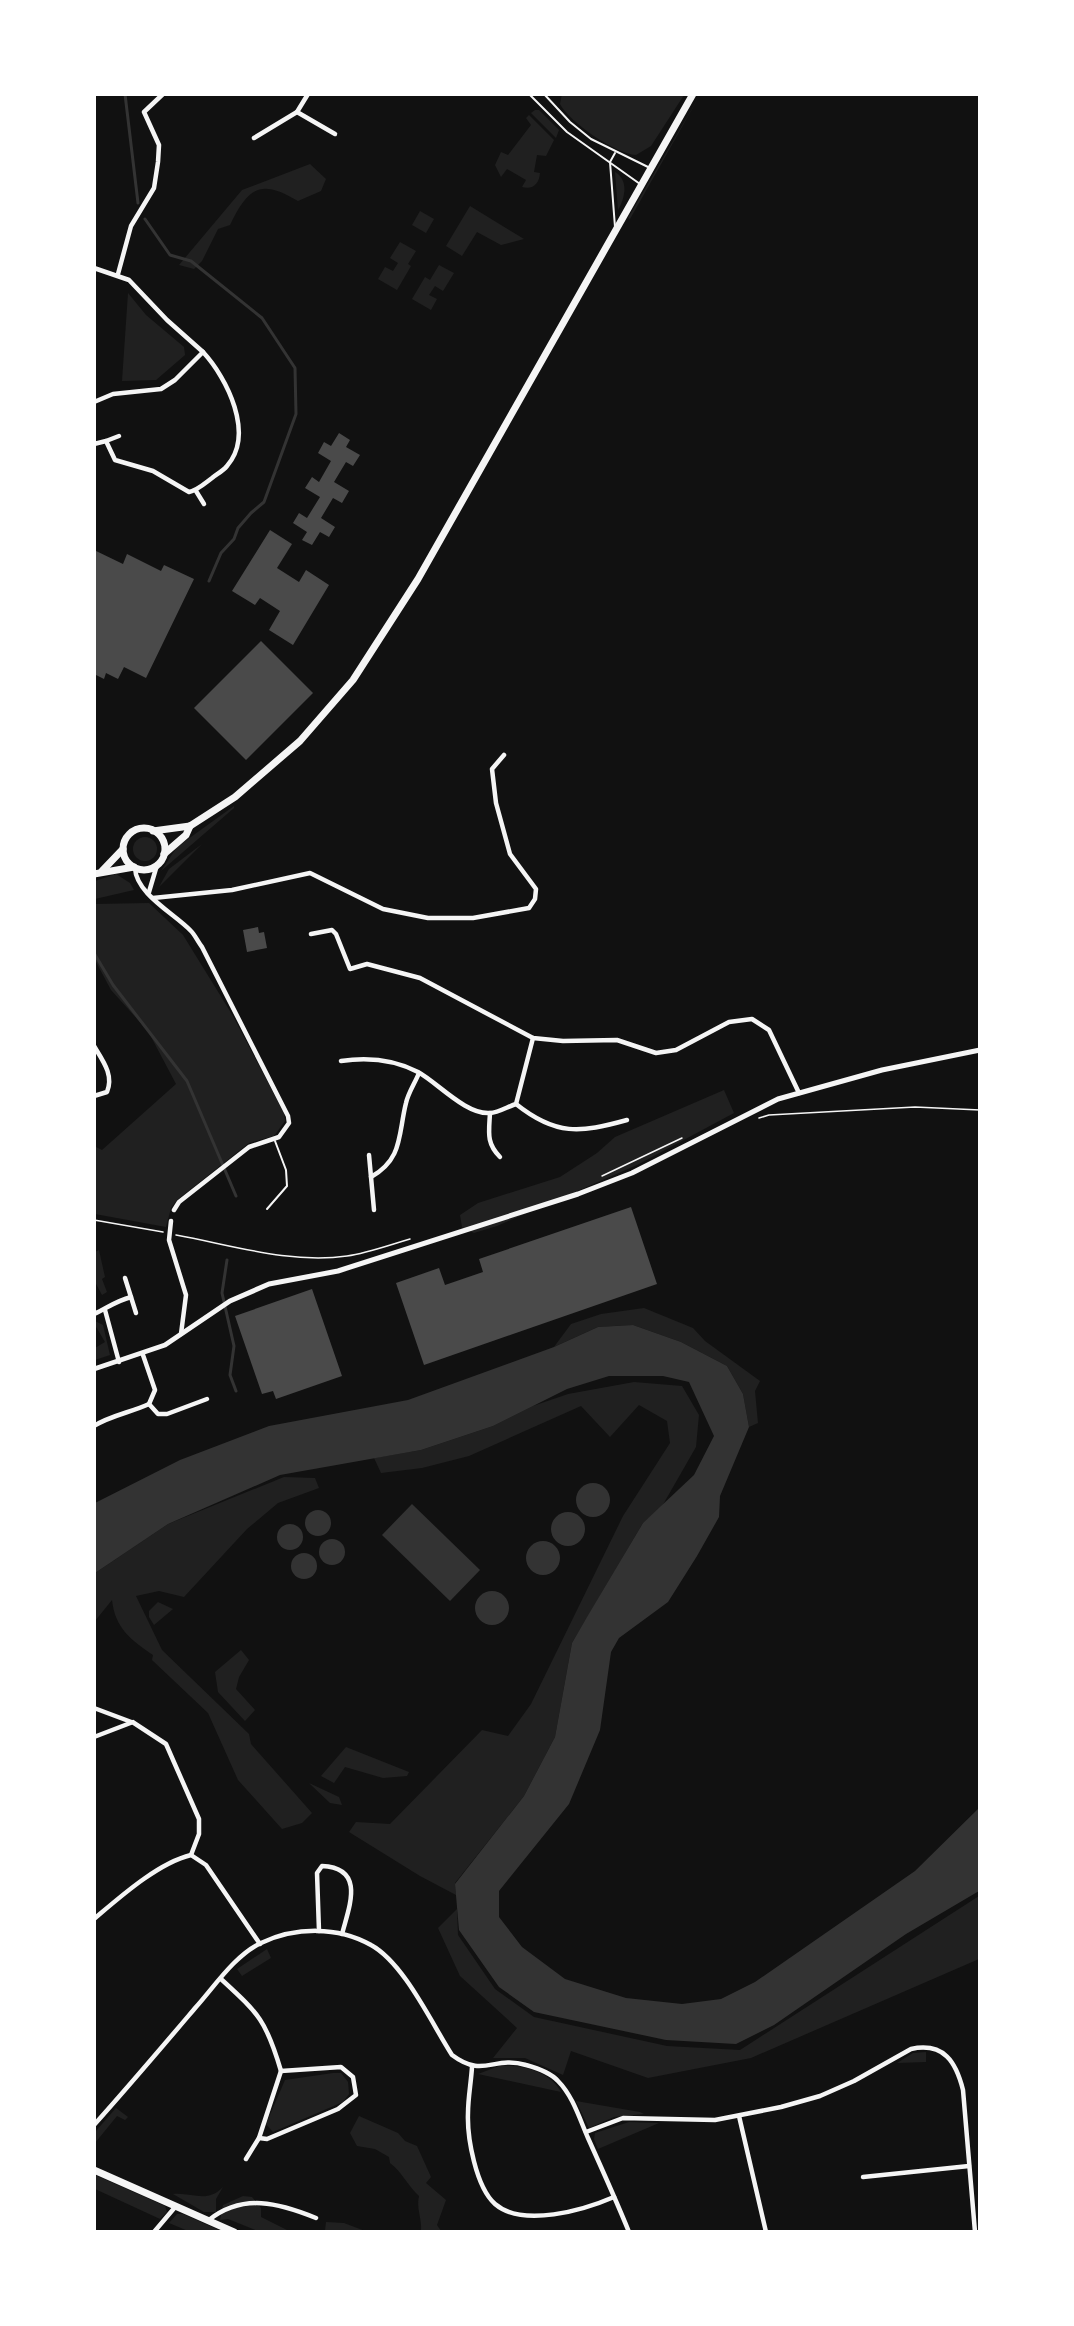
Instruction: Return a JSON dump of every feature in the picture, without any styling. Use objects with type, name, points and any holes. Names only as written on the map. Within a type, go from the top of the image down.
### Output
[{"type":"main road","points":[[98,872],[123,849],[127,838],[136,830],[153,831],[190,826],[265,774],[308,733],[353,680],[418,579],[693,94]]},
{"type":"main road","points":[[98,872],[134,867],[147,870],[157,865],[164,854],[186,835],[190,826]]},
{"type":"main road","points":[[153,831],[163,840],[164,854]]},
{"type":"main road","points":[[123,849],[126,859],[134,867]]},
{"type":"main road","points":[[94,2170],[234,2232]]},
{"type":"street","points":[[118,274],[130,226],[154,188],[159,145],[144,112],[163,94]]},
{"type":"street","points":[[254,138],[297,112],[308,94]]},
{"type":"street","points":[[297,112],[335,134]]},
{"type":"street","points":[[141,124],[147,120]]},
{"type":"street","points":[[94,268],[118,274],[129,280],[167,320],[216,365],[237,414],[237,444],[226,467],[196,491],[189,492],[153,471],[115,460],[106,441]]},
{"type":"street","points":[[94,402],[114,394],[161,389],[175,380],[203,352]]},
{"type":"street","points":[[94,444],[119,436]]},
{"type":"street","points":[[196,491],[204,504]]},
{"type":"street","points":[[153,898],[232,890],[310,873],[382,909],[428,918],[473,918],[529,908],[535,899],[536,889],[510,854],[496,803],[492,769],[504,755]]},
{"type":"street","points":[[149,892],[157,865]]},
{"type":"street","points":[[134,867],[135,875],[153,898],[192,931],[255,1048],[288,1116],[286,1129],[274,1140],[249,1147],[179,1202],[174,1210]]},
{"type":"street","points":[[311,934],[332,930],[336,934],[350,969],[367,964],[420,978],[533,1038],[563,1041],[617,1040],[656,1053],[676,1050],[729,1022],[752,1019],[769,1030],[799,1093]]},
{"type":"street","points":[[516,1104],[533,1038]]},
{"type":"street","points":[[94,1046],[110,1076],[111,1084],[107,1092],[94,1096]]},
{"type":"street","points":[[94,1369],[143,1355],[181,1336],[230,1301],[269,1284],[338,1271],[578,1194],[632,1173],[778,1099],[882,1070],[980,1050]]},
{"type":"street","points":[[341,1061],[374,1058],[398,1063],[419,1073],[465,1104],[490,1113],[516,1104]]},
{"type":"street","points":[[371,1177],[392,1161],[401,1136],[406,1102],[419,1073]]},
{"type":"street","points":[[516,1104],[545,1125],[569,1131],[598,1128],[627,1120]]},
{"type":"street","points":[[490,1113],[489,1141],[491,1148],[500,1157]]},
{"type":"street","points":[[369,1155],[374,1210]]},
{"type":"street","points":[[171,1221],[169,1240],[186,1295],[181,1336]]},
{"type":"street","points":[[125,1278],[136,1313]]},
{"type":"street","points":[[94,1314],[105,1310],[112,1302],[131,1297]]},
{"type":"street","points":[[105,1310],[119,1362]]},
{"type":"street","points":[[94,1426],[104,1420],[122,1416],[149,1404],[155,1390],[143,1355]]},
{"type":"street","points":[[149,1404],[158,1414],[167,1414],[207,1399]]},
{"type":"street","points":[[94,1708],[133,1722],[166,1744],[199,1819],[199,1834],[191,1855],[175,1861],[138,1884],[94,1918]]},
{"type":"street","points":[[94,1737],[133,1722]]},
{"type":"street","points":[[191,1855],[206,1866],[260,1944]]},
{"type":"street","points":[[319,1931],[317,1873],[322,1866],[330,1866],[346,1875],[352,1885],[353,1893],[342,1934]]},
{"type":"street","points":[[94,2125],[221,1978],[260,1944],[300,1933],[319,1931],[342,1934],[373,1945],[398,1969],[452,2055],[472,2067],[511,2062],[536,2068],[552,2075],[567,2093],[629,2232]]},
{"type":"street","points":[[221,1978],[261,2018],[270,2035],[281,2071],[259,2138],[246,2158]]},
{"type":"street","points":[[586,2133],[623,2118],[678,2121],[739,2116],[820,2096],[854,2081],[911,2049],[920,2047],[941,2051],[954,2063],[963,2090],[975,2232]]},
{"type":"street","points":[[259,2138],[267,2139],[338,2109],[356,2095],[353,2077],[341,2067],[281,2071]]},
{"type":"street","points":[[472,2067],[468,2114],[471,2152],[484,2188],[495,2203],[508,2211],[552,2215],[587,2208],[614,2197]]},
{"type":"street","points":[[739,2116],[766,2232]]},
{"type":"street","points":[[863,2177],[969,2166]]},
{"type":"street","points":[[209,2220],[230,2207],[247,2201],[266,2202],[316,2218]]},
{"type":"street","points":[[154,2232],[177,2206]]},
{"type":"lane","points":[[529,94],[567,132],[640,184]]},
{"type":"lane","points":[[544,94],[579,130],[615,153],[649,168]]},
{"type":"lane","points":[[615,153],[610,162],[615,230]]},
{"type":"lane","points":[[267,1209],[287,1186],[286,1170],[274,1140]]},
{"type":"path","points":[[758,1118],[769,1115],[915,1107],[980,1110]]},
{"type":"path","points":[[601,1176],[629,1165]]},
{"type":"path","points":[[94,1220],[163,1233]]},
{"type":"path","points":[[174,1234],[239,1250],[299,1257],[347,1256],[419,1237]]},
{"type":"shaded area","points":[[562,94],[684,95],[651,146],[636,155],[617,149],[583,128],[560,104]]},
{"type":"shaded area","points":[[700,95],[630,219],[628,218]]},
{"type":"shaded area","points":[[539,110],[559,130],[556,138],[531,113]]},
{"type":"shaded area","points":[[529,115],[554,140],[546,156],[537,155],[534,172],[540,173],[538,180],[532,187],[526,188],[522,187],[526,180],[507,169],[501,177],[495,165],[501,152],[508,155],[531,125],[526,118]]},
{"type":"shaded area","points":[[310,164],[326,179],[321,191],[298,201],[274,190],[256,190],[243,202],[230,225],[218,229],[202,261],[194,269],[179,265],[242,190]]},
{"type":"shaded area","points":[[615,172],[624,184],[618,210]]},
{"type":"shaded area","points":[[470,206],[524,239],[501,245],[477,232],[462,256],[446,246]]},
{"type":"shaded area","points":[[420,211],[434,219],[426,233],[412,225]]},
{"type":"shaded area","points":[[400,242],[416,251],[408,264],[411,266],[397,290],[378,279],[385,267],[393,271],[398,263],[390,258]]},
{"type":"shaded area","points":[[439,265],[454,273],[443,291],[435,286],[429,295],[437,299],[431,310],[412,299],[425,277],[430,280]]},
{"type":"shaded area","points":[[128,293],[146,315],[184,347],[185,355],[156,380],[122,381]]},
{"type":"shaded area","points":[[234,806],[234,808],[161,871],[177,847]]},
{"type":"shaded area","points":[[145,837],[150,838],[156,844],[156,854],[150,860],[145,861],[140,860],[134,854],[133,849],[134,844],[140,838]]},
{"type":"shaded area","points":[[202,844],[159,887],[169,869]]},
{"type":"shaded area","points":[[116,874],[130,883],[134,890],[95,899],[95,881]]},
{"type":"shaded area","points":[[149,903],[183,935],[233,1016],[284,1113],[285,1121],[274,1136],[249,1143],[177,1200],[171,1208],[166,1227],[95,1214],[94,1146],[102,1150],[176,1084],[148,1031],[111,990],[95,960],[95,904]]},
{"type":"shaded area","points":[[724,1090],[734,1113],[637,1165],[497,1226],[474,1233],[462,1227],[460,1215],[478,1203],[560,1177],[597,1153],[615,1137]]},
{"type":"shaded area","points":[[99,1250],[105,1277],[102,1279],[107,1292],[102,1295],[95,1282],[95,1252]]},
{"type":"shaded area","points":[[644,1308],[693,1328],[705,1341],[760,1381],[755,1391],[758,1423],[749,1427],[743,1394],[727,1366],[681,1342],[633,1325],[598,1327],[554,1347],[571,1324],[601,1314]]},
{"type":"shaded area","points":[[95,1321],[103,1325],[110,1355],[95,1360],[95,1348],[105,1342]]},
{"type":"shaded area","points":[[633,1325],[681,1342],[727,1366],[743,1394],[749,1427],[720,1496],[719,1517],[697,1556],[668,1602],[619,1638],[611,1652],[600,1730],[569,1804],[499,1891],[499,1917],[522,1947],[565,1979],[626,1998],[682,2004],[721,1999],[755,1982],[915,1871],[979,1808],[979,1891],[906,1934],[774,2025],[736,2044],[666,2040],[534,2012],[499,1987],[459,1930],[455,1884],[524,1796],[555,1737],[572,1643],[587,1617],[643,1523],[694,1475],[714,1436],[689,1382],[663,1376],[609,1376],[567,1389],[493,1426],[421,1450],[280,1475],[168,1524],[95,1573],[95,1503],[180,1460],[269,1426],[408,1400],[554,1347],[598,1327]]},
{"type":"shaded area","points":[[634,1382],[682,1386],[699,1415],[696,1447],[661,1508],[643,1523],[572,1643],[555,1737],[524,1796],[455,1883],[456,1895],[420,1876],[349,1832],[356,1822],[390,1824],[482,1730],[508,1736],[531,1704],[623,1516],[670,1443],[667,1421],[639,1405],[610,1437],[581,1406],[469,1456],[422,1468],[381,1473],[374,1458],[421,1450],[493,1426],[533,1406],[568,1394]]},
{"type":"shaded area","points":[[284,1477],[315,1478],[319,1488],[278,1503],[247,1529],[184,1597],[159,1591],[136,1596],[162,1650],[249,1734],[251,1744],[312,1813],[302,1823],[282,1829],[238,1780],[208,1713],[152,1660],[153,1655],[125,1632],[120,1626],[112,1600],[95,1621],[95,1573],[168,1524]]},
{"type":"shaded area","points":[[593,1483],[605,1488],[610,1500],[605,1512],[593,1517],[581,1512],[576,1500],[581,1488]]},
{"type":"shaded area","points":[[412,1504],[480,1570],[450,1601],[382,1535]]},
{"type":"shaded area","points":[[318,1510],[327,1514],[331,1523],[327,1532],[318,1536],[309,1532],[305,1523],[309,1514]]},
{"type":"shaded area","points":[[568,1512],[580,1517],[585,1529],[580,1541],[568,1546],[556,1541],[551,1529],[556,1517]]},
{"type":"shaded area","points":[[290,1524],[299,1528],[303,1537],[299,1546],[290,1550],[281,1546],[277,1537],[281,1528]]},
{"type":"shaded area","points":[[332,1539],[341,1543],[345,1552],[341,1561],[332,1565],[323,1561],[319,1552],[323,1543]]},
{"type":"shaded area","points":[[543,1541],[555,1546],[560,1558],[555,1570],[543,1575],[531,1570],[526,1558],[531,1546]]},
{"type":"shaded area","points":[[304,1553],[313,1557],[317,1566],[313,1575],[304,1579],[295,1575],[291,1566],[295,1557]]},
{"type":"shaded area","points":[[492,1591],[504,1596],[509,1608],[504,1620],[492,1625],[480,1620],[475,1608],[480,1596]]},
{"type":"shaded area","points":[[158,1602],[173,1609],[154,1625],[149,1617],[149,1611]]},
{"type":"shaded area","points":[[241,1650],[249,1660],[239,1677],[236,1689],[255,1710],[245,1721],[218,1692],[215,1672]]},
{"type":"shaded area","points":[[346,1747],[409,1772],[407,1776],[383,1778],[345,1767],[334,1783],[321,1776]]},
{"type":"shaded area","points":[[309,1783],[339,1797],[342,1805],[330,1803]]},
{"type":"shaded area","points":[[979,1896],[979,1959],[751,2058],[648,2078],[571,2051],[563,2075],[525,2058],[493,2058],[517,2028],[460,1976],[438,1928],[457,1909],[458,1935],[495,1989],[534,2017],[667,2046],[740,2050]]},
{"type":"shaded area","points":[[267,1949],[271,1958],[242,1976],[237,1969]]},
{"type":"shaded area","points":[[926,2052],[926,2062],[897,2063],[913,2053]]},
{"type":"shaded area","points":[[499,2066],[516,2066],[534,2070],[550,2079],[561,2092],[478,2074]]},
{"type":"shaded area","points":[[341,2073],[348,2082],[349,2094],[343,2102],[273,2132],[266,2124],[285,2080]]},
{"type":"shaded area","points":[[576,2101],[644,2114],[614,2117],[589,2128]]},
{"type":"shaded area","points":[[116,2108],[128,2117],[125,2120],[117,2116],[95,2143],[95,2132]]},
{"type":"shaded area","points":[[359,2116],[398,2133],[405,2141],[417,2146],[431,2177],[426,2183],[446,2200],[437,2225],[441,2231],[421,2231],[419,2196],[390,2163],[389,2157],[375,2149],[357,2146],[350,2133]]},
{"type":"shaded area","points":[[629,2122],[659,2123],[598,2149],[594,2139],[595,2133]]},
{"type":"shaded area","points":[[95,2175],[165,2206],[167,2212],[160,2219],[95,2189]]},
{"type":"shaded area","points":[[223,2187],[216,2199],[216,2212],[204,2212],[173,2194],[205,2196]]},
{"type":"shaded area","points":[[243,2196],[252,2197],[261,2208],[261,2217],[289,2231],[258,2231],[228,2219],[220,2220],[223,2205]]},
{"type":"shaded area","points":[[177,2214],[183,2214],[221,2231],[188,2231],[169,2223]]},
{"type":"shaded area","points":[[326,2222],[344,2223],[365,2231],[325,2231]]},
{"type":"building","points":[[339,433],[350,440],[346,447],[360,455],[353,466],[346,462],[334,482],[349,491],[342,503],[333,498],[321,518],[335,527],[329,537],[320,532],[312,545],[302,540],[307,532],[293,523],[299,513],[307,518],[320,497],[305,488],[312,477],[319,482],[331,461],[318,453],[324,442],[331,446]]},
{"type":"building","points":[[270,530],[292,544],[277,568],[299,582],[306,570],[329,585],[293,645],[269,630],[280,611],[260,598],[255,605],[232,591]]},
{"type":"building","points":[[94,550],[123,564],[127,554],[161,571],[164,565],[194,579],[146,678],[124,667],[118,679],[106,673],[104,679],[94,674]]},
{"type":"building","points":[[261,641],[313,693],[246,760],[194,708]]},
{"type":"building","points":[[258,927],[259,933],[264,932],[267,948],[247,952],[243,930]]},
{"type":"building","points":[[631,1207],[657,1284],[424,1365],[396,1283],[439,1268],[445,1285],[483,1272],[479,1259]]},
{"type":"building","points":[[312,1289],[342,1376],[276,1399],[273,1391],[262,1394],[235,1316]]},
{"type":"waterway","points":[[125,94],[138,203]]},
{"type":"waterway","points":[[145,219],[170,255],[191,261],[262,318],[295,368],[296,414],[264,502],[238,528],[234,539],[221,553],[209,581]]},
{"type":"waterway","points":[[94,953],[113,985],[187,1081],[236,1196]]},
{"type":"waterway","points":[[227,1260],[222,1293],[234,1346],[230,1375],[236,1391]]}]
